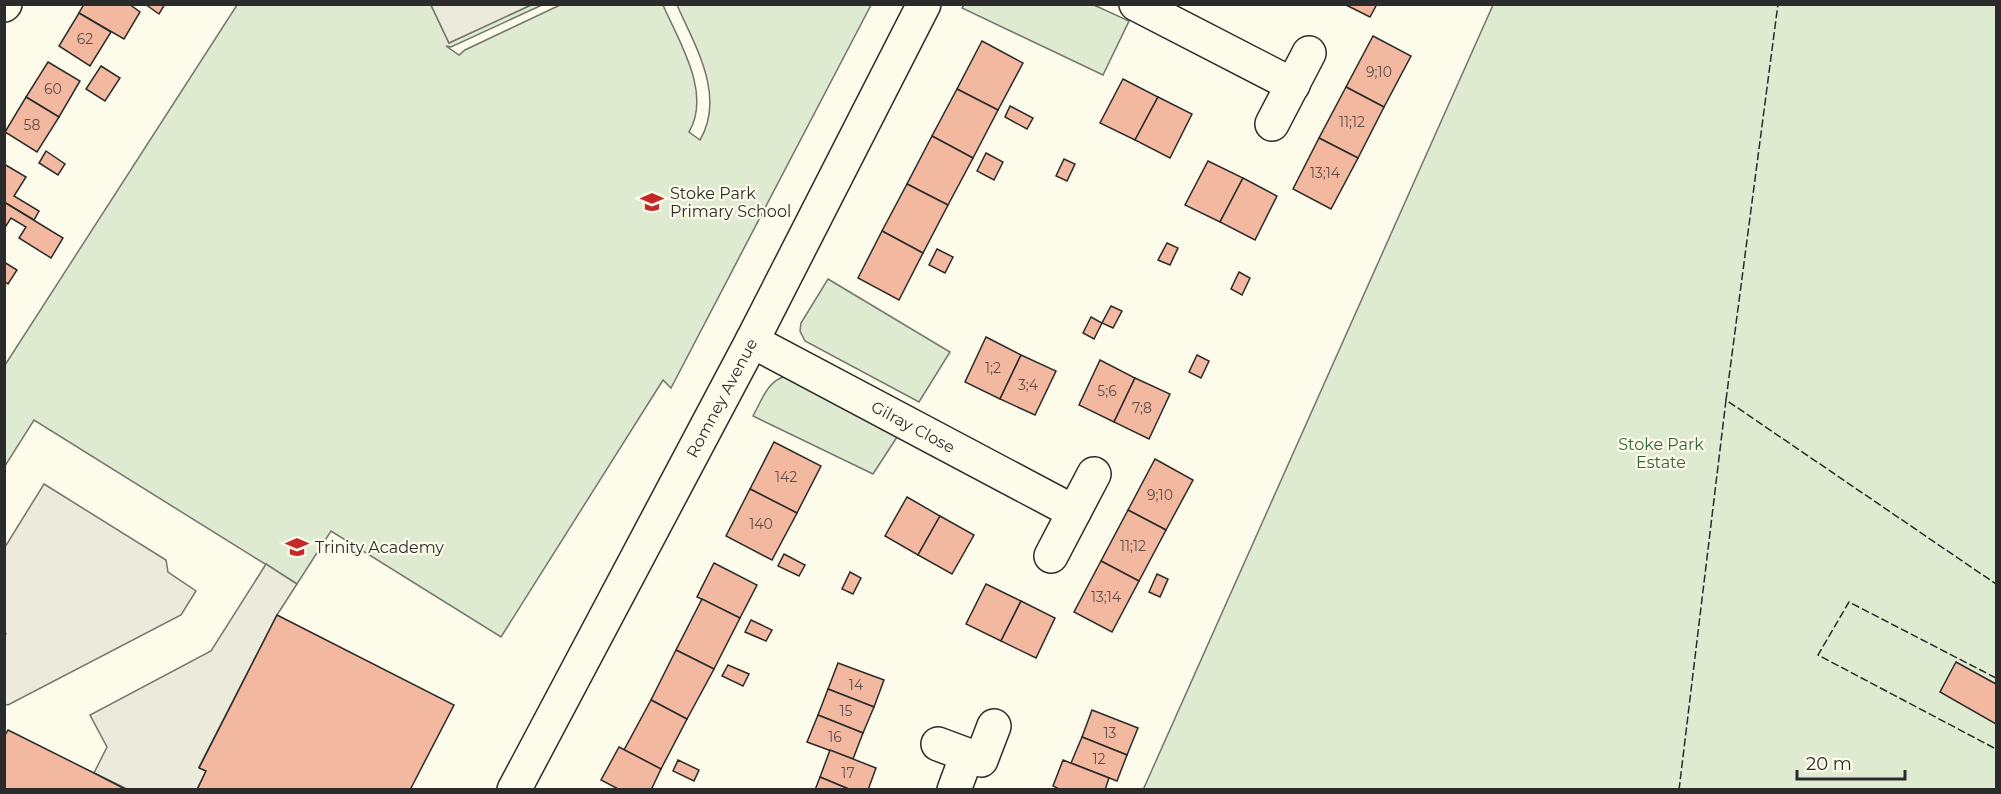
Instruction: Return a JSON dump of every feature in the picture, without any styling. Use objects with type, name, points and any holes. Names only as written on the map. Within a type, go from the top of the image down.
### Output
[{"type":"street","name":"Romney Avenue","points":[[514,789],[753,341],[924,4]]},
{"type":"street","points":[[1136,4],[1293,85]]},
{"type":"street","points":[[1272,124],[1309,53]]},
{"type":"street","name":"Gilray Close","points":[[753,341],[1074,512]]},
{"type":"street","points":[[1051,556],[1094,474]]},
{"type":"street","points":[[954,789],[953,749],[981,760],[994,726]]},
{"type":"green space","name":"Trinity Academy","points":[[237,5],[431,5],[449,43],[531,5],[542,5],[451,47],[446,46],[459,55],[465,50],[560,5],[663,5],[691,68],[697,101],[695,117],[689,132],[700,140],[707,123],[710,106],[709,89],[699,54],[677,5],[871,5],[671,388],[663,380],[501,637],[331,531],[297,584],[34,420],[5,466],[5,365]]},
{"type":"green space","points":[[964,5],[1094,5],[1129,21],[1103,75],[962,8]]},
{"type":"green space","name":"Stoke Park Estate","points":[[1493,5],[1996,5],[1996,789],[1143,790]]},
{"type":"green space","points":[[828,279],[950,352],[919,402],[805,341],[800,331],[801,323]]},
{"type":"green space","points":[[786,376],[899,434],[873,474],[753,416],[762,398],[774,382]]},
{"type":"shaded area","points":[[431,5],[531,5],[449,43]]},
{"type":"shaded area","points":[[44,484],[166,560],[168,572],[196,591],[181,615],[8,705],[4,704],[5,547]]},
{"type":"shaded area","points":[[266,564],[297,584],[277,615],[199,767],[206,771],[197,789],[127,789],[94,773],[107,747],[90,715],[211,651]]},
{"type":"building","points":[[84,4],[129,4],[140,12],[124,39],[79,13]]},
{"type":"building","points":[[145,4],[165,4],[159,14]]},
{"type":"building","points":[[1344,4],[1377,4],[1370,17]]},
{"type":"building","points":[[79,13],[111,32],[90,66],[59,46]]},
{"type":"building","points":[[1373,36],[1411,56],[1384,107],[1346,87]]},
{"type":"building","points":[[982,41],[1023,63],[998,110],[957,89]]},
{"type":"building","points":[[48,62],[80,81],[59,117],[26,97]]},
{"type":"building","points":[[101,66],[120,78],[105,101],[86,89]]},
{"type":"building","points":[[1123,79],[1158,97],[1135,140],[1100,123]]},
{"type":"building","points":[[1346,87],[1384,107],[1358,158],[1319,138]]},
{"type":"building","points":[[957,89],[998,110],[973,158],[932,136]]},
{"type":"building","points":[[26,97],[59,117],[37,152],[5,132]]},
{"type":"building","points":[[1158,97],[1192,114],[1170,158],[1135,140]]},
{"type":"building","points":[[1010,106],[1033,118],[1027,129],[1005,117]]},
{"type":"building","points":[[932,136],[973,158],[948,205],[907,184]]},
{"type":"building","points":[[1319,138],[1358,158],[1331,209],[1293,189]]},
{"type":"building","points":[[46,151],[65,164],[58,175],[39,163]]},
{"type":"building","points":[[986,153],[1003,162],[994,180],[977,171]]},
{"type":"building","points":[[1064,159],[1075,164],[1067,181],[1056,176]]},
{"type":"building","points":[[1208,161],[1243,178],[1220,222],[1185,205]]},
{"type":"building","points":[[4,164],[26,177],[14,196],[39,211],[34,220],[4,202]]},
{"type":"building","points":[[1243,178],[1277,196],[1255,240],[1220,222]]},
{"type":"building","points":[[907,184],[948,205],[923,253],[882,231]]},
{"type":"building","points":[[4,202],[63,238],[51,258],[19,238],[26,227],[11,218],[4,229]]},
{"type":"building","points":[[882,231],[923,253],[899,300],[858,278]]},
{"type":"building","points":[[1167,243],[1178,248],[1170,265],[1158,260]]},
{"type":"building","points":[[937,249],[953,257],[945,273],[929,265]]},
{"type":"building","points":[[4,262],[17,270],[8,284],[4,281]]},
{"type":"building","points":[[1239,272],[1250,278],[1242,295],[1231,289]]},
{"type":"building","points":[[1111,306],[1122,311],[1113,328],[1102,323]]},
{"type":"building","points":[[1091,317],[1102,323],[1094,339],[1083,333]]},
{"type":"building","points":[[986,337],[1021,355],[1000,399],[965,382]]},
{"type":"building","points":[[1021,355],[1056,371],[1035,415],[1000,399]]},
{"type":"building","points":[[1197,355],[1209,361],[1201,378],[1189,372]]},
{"type":"building","points":[[1100,360],[1135,378],[1114,422],[1079,405]]},
{"type":"building","points":[[1135,378],[1170,394],[1149,439],[1114,422]]},
{"type":"building","points":[[774,442],[821,466],[797,513],[750,489]]},
{"type":"building","points":[[1155,459],[1193,480],[1166,530],[1128,510]]},
{"type":"building","points":[[750,489],[797,513],[772,560],[726,536]]},
{"type":"building","points":[[907,497],[940,516],[918,555],[885,536]]},
{"type":"building","points":[[1128,510],[1166,530],[1139,581],[1101,561]]},
{"type":"building","points":[[940,516],[974,535],[952,574],[918,555]]},
{"type":"building","points":[[784,554],[805,565],[799,576],[778,566]]},
{"type":"building","points":[[1101,561],[1139,581],[1112,632],[1074,612]]},
{"type":"building","points":[[714,563],[757,585],[740,618],[697,597]]},
{"type":"building","points":[[850,572],[861,578],[853,594],[842,589]]},
{"type":"building","points":[[1157,574],[1168,579],[1160,597],[1149,592]]},
{"type":"building","points":[[986,584],[1021,601],[1001,641],[966,624]]},
{"type":"building","points":[[702,599],[740,618],[714,669],[676,650]]},
{"type":"building","points":[[1021,601],[1055,618],[1036,658],[1001,641]]},
{"type":"building","points":[[277,615],[454,705],[410,790],[197,790],[206,771],[199,768]]},
{"type":"building","points":[[751,620],[772,630],[766,641],[745,632]]},
{"type":"building","points":[[676,650],[714,669],[687,719],[651,700]]},
{"type":"building","points":[[1956,662],[1996,684],[1996,724],[1940,692]]},
{"type":"building","points":[[838,663],[884,680],[874,707],[828,689]]},
{"type":"building","points":[[728,665],[749,674],[743,686],[722,676]]},
{"type":"building","points":[[828,689],[874,707],[863,733],[818,715]]},
{"type":"building","points":[[651,700],[687,719],[661,769],[624,750]]},
{"type":"building","points":[[1092,710],[1138,728],[1127,755],[1082,737]]},
{"type":"building","points":[[818,715],[863,733],[853,759],[807,742]]},
{"type":"building","points":[[8,730],[127,790],[4,790],[4,737]]},
{"type":"building","points":[[1082,737],[1127,755],[1117,781],[1071,763]]},
{"type":"building","points":[[619,747],[661,769],[651,790],[620,790],[601,780]]},
{"type":"building","points":[[830,750],[876,768],[868,790],[851,790],[820,777]]},
{"type":"building","points":[[678,760],[699,770],[694,781],[673,771]]},
{"type":"building","points":[[1063,760],[1109,778],[1105,790],[1061,790],[1053,786]]},
{"type":"building","points":[[820,777],[851,790],[815,790]]},
{"type":"fence","points":[[1726,400],[1778,4]]},
{"type":"fence","points":[[1679,790],[1726,400],[1996,584]]},
{"type":"fence","points":[[1996,678],[1849,602],[1818,655],[1996,749]]},
{"type":"place","name":"Stoke Park Primary School","points":[[652,202]]},
{"type":"place","name":"Trinity Academy","points":[[297,547]]}]
